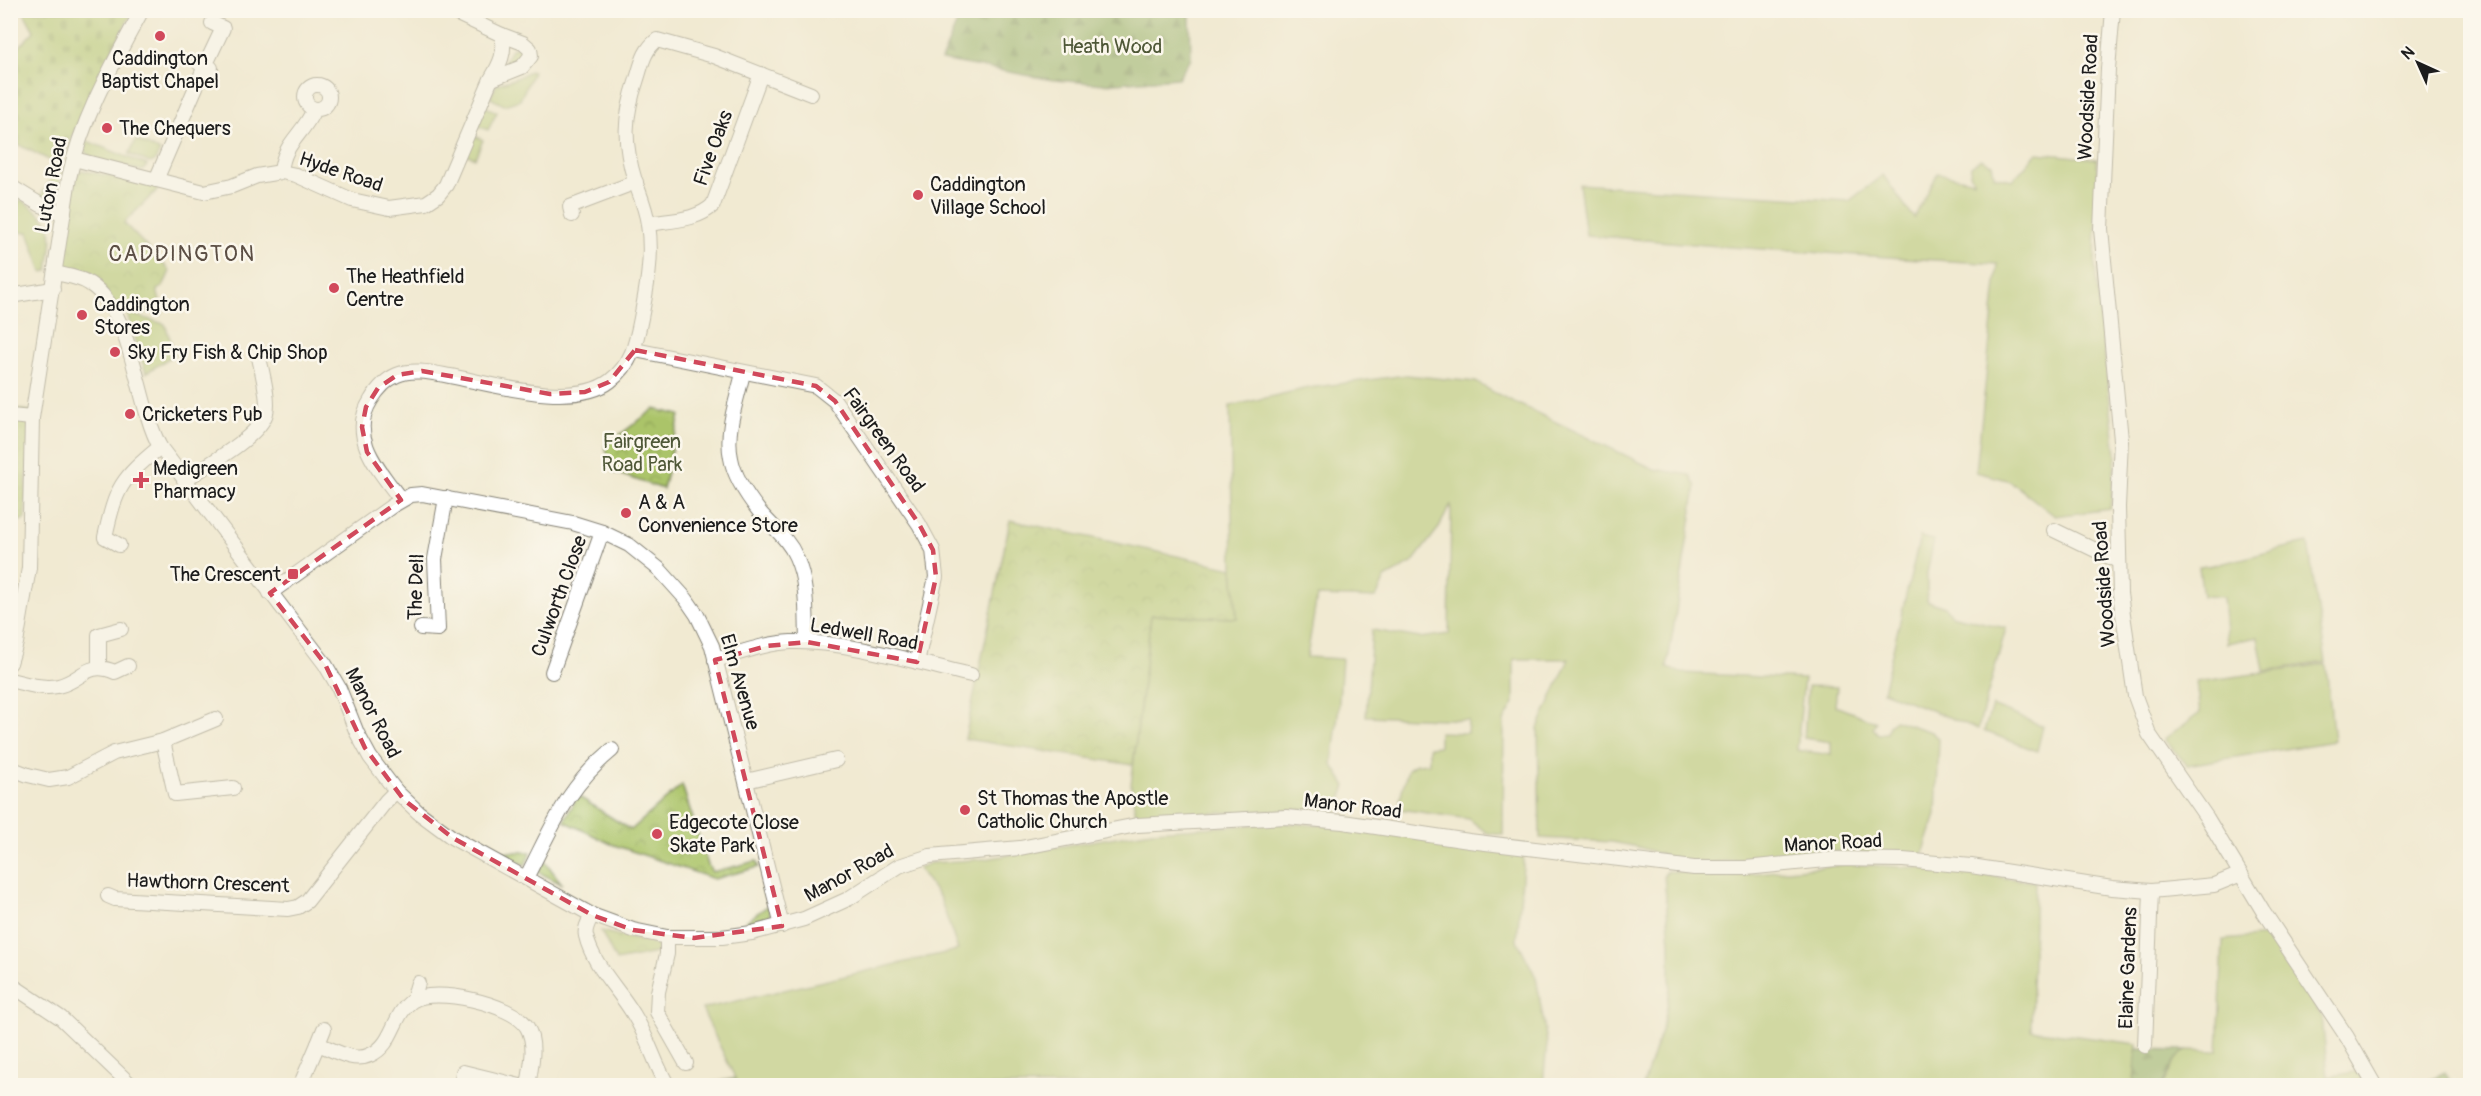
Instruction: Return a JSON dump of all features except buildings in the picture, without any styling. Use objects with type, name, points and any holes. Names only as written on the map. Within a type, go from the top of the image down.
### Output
[{"type":"street","name":"Luton Road","points":[[10,663],[16,643],[29,568],[32,418],[74,159],[89,113],[142,10]]},
{"type":"street","points":[[449,10],[523,43],[530,49],[531,56],[522,67],[491,79]]},
{"type":"street","name":"Woodside Road","points":[[2113,10],[2101,229],[2121,440],[2118,561],[2122,620],[2135,696],[2144,724],[2156,746],[2207,818],[2353,1047],[2375,1086]]},
{"type":"street","points":[[156,180],[222,28]]},
{"type":"street","points":[[401,500],[367,453],[362,427],[366,407],[378,388],[397,375],[422,371],[550,394],[585,392],[609,382],[625,366],[635,350],[649,275],[648,224],[629,159],[626,135],[628,106],[647,47],[655,34],[811,94]]},
{"type":"street","name":"Hyde Road","points":[[74,159],[204,192],[232,186],[257,176],[280,172],[296,175],[368,205],[389,208],[426,203],[438,195],[446,185],[491,79],[500,64],[505,47],[502,35]]},
{"type":"street","name":"Five Oaks","points":[[648,224],[697,216],[706,212],[713,205],[761,74]]},
{"type":"street","points":[[280,172],[287,147],[308,123],[314,109]]},
{"type":"street","points":[[570,207],[636,182]]},
{"type":"street","points":[[10,186],[41,205],[64,214]]},
{"type":"street","name":"Manor Road","points":[[55,273],[75,277],[90,284],[115,310],[132,362],[144,412],[160,447],[325,664],[339,688],[365,748],[396,791],[418,813],[441,830],[592,915],[633,930],[667,937],[722,937],[782,926],[828,910],[898,866],[930,856],[1020,848],[1137,825],[1286,817],[1694,868],[1746,868],[1836,859],[1903,860],[1971,866],[2112,888],[2151,891],[2214,885],[2241,874]]},
{"type":"street","points":[[10,296],[53,289]]},
{"type":"street","name":"Fairgreen Road","points":[[635,350],[816,386],[835,401],[920,524],[933,550],[936,576],[917,662]]},
{"type":"street","points":[[184,480],[248,436],[258,427],[266,414],[267,408],[255,376],[258,353]]},
{"type":"street","points":[[743,373],[729,439],[731,460],[740,482],[759,510],[784,537],[796,555],[805,580],[807,642]]},
{"type":"street","points":[[10,416],[32,418]]},
{"type":"street","points":[[119,545],[105,537],[114,498],[123,481],[160,447]]},
{"type":"street","name":"Elm Avenue","points":[[270,593],[401,500],[417,493],[526,516],[573,523],[602,532],[644,556],[674,584],[697,615],[715,660],[782,926]]},
{"type":"street","name":"The Dell","points":[[421,628],[438,629],[435,559],[446,498]]},
{"type":"street","points":[[2054,530],[2118,561]]},
{"type":"street","name":"Culworth Close","points":[[552,672],[602,532]]},
{"type":"street","points":[[99,667],[99,634],[121,629]]},
{"type":"street","name":"Ledwell Road","points":[[715,660],[767,646],[807,642],[831,644],[971,675]]},
{"type":"street","points":[[10,680],[51,687],[67,684],[91,669],[99,667],[116,678],[128,666]]},
{"type":"street","points":[[10,768],[49,780],[68,777],[114,753],[163,741],[216,719]]},
{"type":"street","points":[[163,741],[170,796],[233,788]]},
{"type":"street","points":[[526,878],[567,798],[584,775],[612,750]]},
{"type":"street","points":[[746,782],[836,759]]},
{"type":"street","name":"Hawthorn Crescent","points":[[108,896],[116,899],[288,909],[298,907],[307,901],[396,791]]},
{"type":"street","name":"Elaine Gardens","points":[[2145,1046],[2151,891]]},
{"type":"street","points":[[592,915],[586,930],[586,937],[601,967],[635,1016],[668,1086]]},
{"type":"street","points":[[667,937],[667,954],[657,992],[657,1012],[686,1063]]},
{"type":"street","points":[[415,999],[414,993],[418,983]]},
{"type":"street","points":[[10,984],[61,1018],[132,1086]]},
{"type":"street","points":[[318,1044],[347,1056],[369,1056],[386,1042],[407,1005],[415,999],[430,995],[448,995],[497,1007],[520,1018],[531,1035],[533,1048],[528,1086]]},
{"type":"street","points":[[300,1086],[324,1029]]},
{"type":"street","points":[[463,1071],[520,1086]]},
{"type":"highlighted area","points":[[635,350],[816,386],[835,401],[919,524],[933,550],[936,577],[917,662],[807,642],[767,646],[715,660],[782,926],[694,938],[633,930],[592,915],[453,838],[404,800],[365,748],[325,664],[270,593],[401,500],[367,452],[362,427],[366,407],[378,388],[397,375],[422,371],[550,394],[585,392],[609,382]]},
{"type":"green space","points":[[23,11],[133,11],[111,52],[59,165],[11,141],[10,57],[34,31]]},
{"type":"green space","name":"Heath Wood","points":[[962,11],[1190,11],[1191,58],[1178,78],[1105,84],[1053,80],[941,60]]},
{"type":"green space","points":[[520,47],[528,52],[521,65],[502,68],[511,49]]},
{"type":"green space","points":[[530,71],[533,72],[520,100],[504,105],[490,98],[497,84]]},
{"type":"green space","points":[[484,106],[497,112],[488,130],[476,125]]},
{"type":"green space","points":[[471,134],[483,140],[475,158],[463,153]]},
{"type":"green space","points":[[136,140],[160,151],[155,161],[150,163],[129,154]]},
{"type":"green space","points":[[87,141],[147,165],[143,171],[91,158],[83,149]]},
{"type":"green space","points":[[2037,153],[2097,159],[2095,268],[2116,455],[2110,509],[2055,516],[2010,481],[1976,472],[1998,264],[1730,247],[1586,235],[1579,184],[1849,201],[1883,175],[1914,218],[1938,173],[1974,181],[1970,174],[1971,166],[1981,159],[1992,164],[1994,176],[2013,180]]},
{"type":"green space","points":[[57,169],[62,170],[58,190],[52,199],[45,200],[38,197],[42,194]]},
{"type":"green space","points":[[81,170],[158,186],[157,190],[124,223],[170,271],[163,287],[157,290],[163,312],[160,315],[114,305],[104,295],[105,288],[87,272],[66,272],[62,261],[74,178]]},
{"type":"green space","points":[[20,199],[41,215],[50,229],[52,236],[48,271],[42,272],[28,232],[11,232],[11,221]]},
{"type":"green space","points":[[127,313],[165,324],[175,354],[146,373]]},
{"type":"green space","points":[[1406,375],[1476,382],[1654,469],[1690,475],[1696,486],[1667,668],[1682,673],[1804,679],[1797,750],[1831,755],[1831,742],[1804,738],[1808,686],[1837,687],[1835,706],[1876,722],[1873,728],[1878,734],[1887,733],[1889,725],[1895,720],[1931,732],[1939,739],[1936,815],[1923,854],[1818,851],[1709,863],[1683,861],[1638,847],[1612,842],[1540,838],[1538,728],[1569,659],[1514,659],[1514,703],[1504,721],[1503,835],[1487,833],[1469,819],[1400,809],[1400,798],[1408,769],[1416,764],[1429,763],[1429,747],[1439,746],[1439,732],[1467,733],[1468,720],[1366,716],[1372,630],[1420,638],[1449,634],[1451,504],[1438,529],[1412,563],[1385,578],[1376,598],[1317,596],[1307,657],[1342,659],[1332,764],[1346,786],[1336,813],[1316,809],[1136,816],[1131,785],[1151,615],[1237,618],[1233,568],[1230,406],[1308,388]]},
{"type":"green space","points":[[10,408],[30,411],[25,519],[11,524]]},
{"type":"green space","name":"Fairgreen Road Park","points":[[654,409],[680,415],[663,489],[613,472],[605,446]]},
{"type":"green space","points":[[1010,520],[1233,568],[1237,618],[1151,615],[1133,765],[965,739]]},
{"type":"green space","points":[[1920,537],[1934,540],[1927,573],[1927,601],[1945,607],[1951,615],[2006,628],[1978,729],[1883,691]]},
{"type":"green space","points":[[2308,543],[2326,662],[2264,671],[2258,637],[2227,643],[2223,597],[2203,596],[2199,567]]},
{"type":"green space","points":[[2326,664],[2334,741],[2187,765],[2164,739],[2200,713],[2196,682]]},
{"type":"green space","points":[[1992,706],[2043,726],[2037,751],[1984,731]]},
{"type":"green space","points":[[682,785],[712,872],[757,861],[759,867],[714,879],[611,844],[564,821],[578,796],[631,830]]},
{"type":"green space","points":[[1280,823],[1334,826],[1524,853],[1517,940],[1536,977],[1547,1043],[1543,1085],[739,1086],[702,1009],[958,950],[940,898],[918,868],[930,863],[985,859],[1152,831]]},
{"type":"green space","points":[[531,852],[525,865],[501,853]]},
{"type":"green space","points":[[544,860],[562,884],[538,872]]},
{"type":"green space","points":[[1848,864],[1939,869],[2035,882],[2031,1030],[2137,1044],[2134,1085],[1643,1086],[1665,1018],[1670,989],[1670,942],[1664,875],[1667,871],[1727,876]]},
{"type":"green space","points":[[769,905],[771,921],[765,925],[748,928],[746,921]]},
{"type":"green space","points":[[601,931],[658,945],[656,953],[616,961]]},
{"type":"green space","points":[[2269,936],[2322,1017],[2328,1077],[2358,1071],[2363,1085],[2162,1086],[2176,1059],[2186,1050],[2218,1051],[2223,940]]},
{"type":"green space","points":[[2136,1049],[2186,1050],[2176,1059],[2162,1085],[2134,1086]]},
{"type":"green space","points":[[2445,1072],[2452,1085],[2417,1085]]},
{"type":"green space","points":[[735,1078],[739,1085],[701,1085]]},
{"type":"place","name":"Caddington Baptist Chapel","points":[[160,36]]},
{"type":"place","name":"The Chequers","points":[[107,128]]},
{"type":"place","name":"Caddington Village School","points":[[918,195]]},
{"type":"place","name":"The Heathfield Centre","points":[[334,288]]},
{"type":"place","name":"Caddington Stores","points":[[82,315]]},
{"type":"place","name":"Sky Fry Fish & Chip Shop","points":[[115,352]]},
{"type":"place","name":"Cricketers Pub","points":[[130,414]]},
{"type":"place","name":"Medigreen Pharmacy","points":[[141,480]]},
{"type":"place","name":"A & A Convenience Store","points":[[626,513]]},
{"type":"place","name":"The Crescent","points":[[293,574]]},
{"type":"place","name":"St Thomas the Apostle Catholic Church","points":[[965,810]]},
{"type":"place","name":"Edgecote Close Skate Park","points":[[657,834]]},
{"type":"district","name":"CADDINGTON","points":[[182,254]]}]
